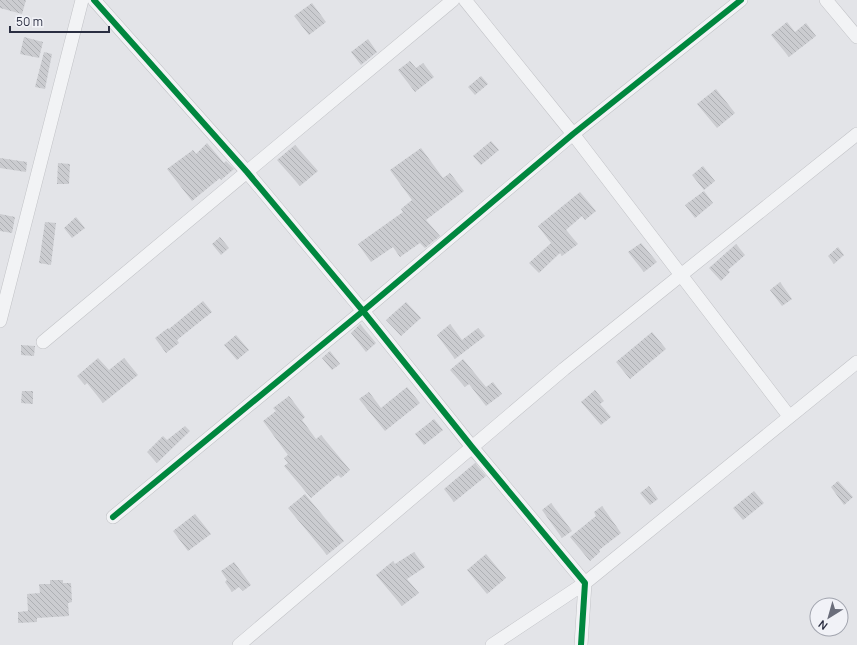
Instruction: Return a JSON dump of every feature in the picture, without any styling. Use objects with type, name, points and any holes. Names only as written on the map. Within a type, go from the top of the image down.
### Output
[{"type":"street","points":[[0,321],[82,0]]},
{"type":"street","points":[[94,0],[248,172],[363,311],[472,448],[585,583],[581,645]]},
{"type":"street","points":[[43,342],[453,0]]},
{"type":"street","points":[[465,0],[573,134],[789,416]]},
{"type":"street","points":[[113,517],[363,311],[573,134],[741,0]]},
{"type":"street","points":[[826,0],[857,37]]},
{"type":"street","points":[[239,645],[564,369],[857,134]]},
{"type":"street","points":[[492,645],[585,583],[857,362]]},
{"type":"building","points":[[0,0],[26,0],[22,14],[0,8]]},
{"type":"building","points":[[312,3],[326,22],[309,35],[294,16]]},
{"type":"building","points":[[787,22],[795,32],[806,23],[816,36],[789,57],[771,35]]},
{"type":"building","points":[[24,37],[43,42],[39,58],[20,54]]},
{"type":"building","points":[[368,39],[377,52],[361,65],[351,52]]},
{"type":"building","points":[[44,52],[52,54],[45,89],[35,87]]},
{"type":"building","points":[[410,61],[416,68],[423,63],[434,77],[415,92],[398,70]]},
{"type":"building","points":[[481,76],[488,84],[475,95],[468,87]]},
{"type":"building","points":[[716,89],[735,113],[717,128],[697,104]]},
{"type":"building","points":[[491,141],[499,150],[481,165],[473,156]]},
{"type":"building","points":[[207,143],[224,163],[226,161],[234,169],[221,180],[220,178],[192,201],[167,169],[193,150],[196,154]]},
{"type":"building","points":[[295,145],[318,171],[300,186],[277,160]]},
{"type":"building","points":[[421,148],[443,178],[450,173],[464,191],[426,220],[440,236],[425,248],[420,243],[400,257],[393,247],[371,262],[358,244],[403,212],[401,209],[412,200],[390,170]]},
{"type":"building","points":[[0,158],[27,162],[26,172],[0,168]]},
{"type":"building","points":[[58,163],[70,164],[69,184],[57,184]]},
{"type":"building","points":[[703,166],[715,181],[704,190],[692,175]]},
{"type":"building","points":[[704,191],[713,203],[695,218],[685,205]]},
{"type":"building","points":[[580,192],[596,211],[585,220],[582,216],[566,230],[578,244],[562,256],[560,253],[539,273],[529,263],[551,243],[538,226]]},
{"type":"building","points":[[0,214],[15,217],[12,233],[0,231]]},
{"type":"building","points":[[76,217],[85,228],[72,238],[64,228]]},
{"type":"building","points":[[45,222],[56,223],[51,265],[39,263]]},
{"type":"building","points":[[220,237],[229,248],[221,255],[212,244]]},
{"type":"building","points":[[641,243],[657,262],[644,272],[628,252]]},
{"type":"building","points":[[736,244],[745,255],[728,270],[730,272],[721,281],[709,268]]},
{"type":"building","points":[[838,247],[844,255],[834,264],[828,256]]},
{"type":"building","points":[[780,282],[792,299],[782,306],[770,290]]},
{"type":"building","points":[[203,301],[212,312],[177,340],[179,343],[166,353],[155,338],[168,328],[169,329]]},
{"type":"building","points":[[406,302],[421,318],[401,336],[386,320]]},
{"type":"building","points":[[360,324],[376,343],[366,352],[351,333]]},
{"type":"building","points":[[450,324],[462,340],[478,328],[485,336],[455,359],[437,335]]},
{"type":"building","points":[[652,332],[666,349],[630,379],[616,362]]},
{"type":"building","points":[[236,335],[249,350],[237,360],[224,345]]},
{"type":"building","points":[[21,345],[35,346],[34,356],[21,355]]},
{"type":"building","points":[[330,351],[340,364],[332,370],[322,358]]},
{"type":"building","points":[[98,358],[109,370],[124,358],[138,375],[103,403],[87,383],[85,385],[77,376]]},
{"type":"building","points":[[463,359],[486,387],[493,382],[502,394],[486,406],[469,384],[465,387],[450,370]]},
{"type":"building","points":[[407,387],[420,403],[385,431],[359,399],[369,392],[381,408]]},
{"type":"building","points":[[595,390],[604,401],[600,404],[611,417],[601,425],[581,402]]},
{"type":"building","points":[[22,391],[33,391],[33,404],[21,403]]},
{"type":"building","points":[[289,396],[305,417],[302,420],[316,439],[321,435],[350,470],[341,478],[338,475],[311,498],[284,466],[288,463],[284,458],[288,455],[263,421],[276,411],[273,408]]},
{"type":"building","points":[[434,419],[443,430],[424,445],[415,434]]},
{"type":"building","points":[[185,426],[190,431],[157,463],[147,452],[163,436],[167,440]]},
{"type":"building","points":[[475,463],[486,476],[454,502],[444,489]]},
{"type":"building","points":[[838,481],[853,497],[844,505],[831,487]]},
{"type":"building","points":[[649,486],[658,499],[650,505],[640,493]]},
{"type":"building","points":[[754,491],[764,503],[743,520],[733,508]]},
{"type":"building","points":[[305,494],[344,541],[327,555],[288,508]]},
{"type":"building","points":[[551,503],[572,531],[562,538],[542,510]]},
{"type":"building","points":[[602,506],[621,533],[599,550],[600,552],[590,561],[570,537],[596,516],[594,512]]},
{"type":"building","points":[[195,514],[211,534],[188,551],[173,531]]},
{"type":"building","points":[[414,552],[425,567],[407,579],[419,593],[402,606],[376,575],[393,561],[395,564]]},
{"type":"building","points":[[486,554],[506,578],[487,594],[467,570]]},
{"type":"building","points":[[234,562],[251,585],[243,591],[239,587],[232,592],[225,582],[227,580],[221,571]]},
{"type":"building","points":[[50,580],[63,580],[63,583],[71,583],[72,602],[68,603],[69,616],[37,618],[37,622],[18,623],[18,612],[28,611],[27,594],[40,593],[39,584],[50,584]]},
{"type":"cycle path","points":[[94,0],[247,172],[363,311],[472,447],[585,583],[581,645]]},
{"type":"cycle path","points":[[113,517],[363,311],[573,134],[741,0]]}]
